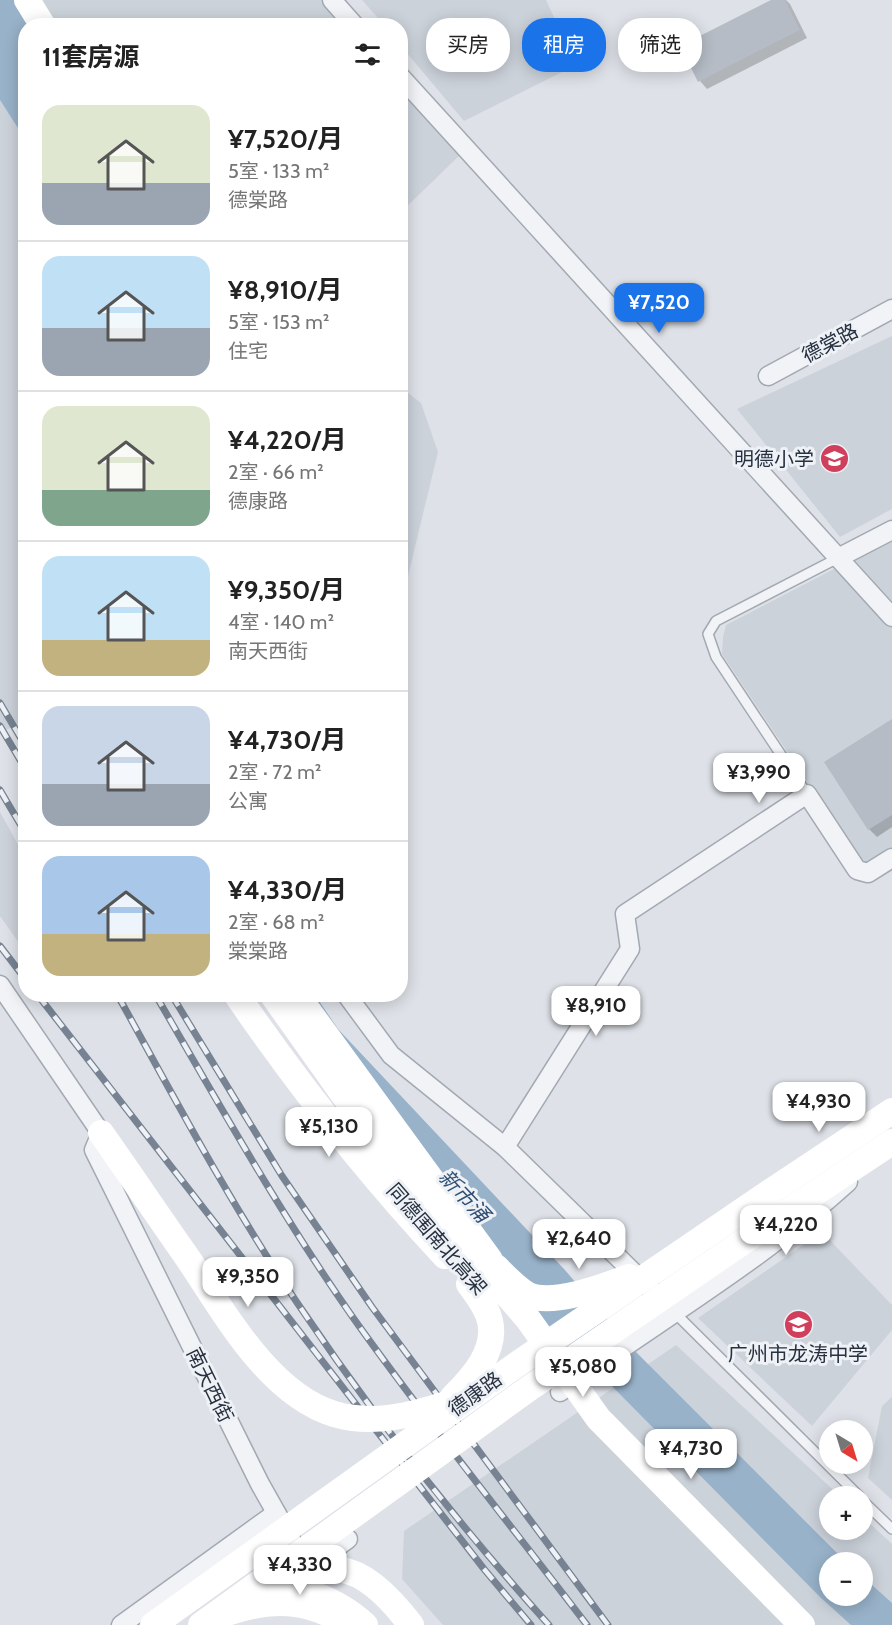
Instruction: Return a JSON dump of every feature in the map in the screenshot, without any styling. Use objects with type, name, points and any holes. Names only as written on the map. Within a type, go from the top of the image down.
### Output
[{"type":"main road","points":[[27,0],[38,18]]},
{"type":"main road","points":[[47,0],[57,18]]},
{"type":"main road","points":[[242,1002],[312,1101],[358,1160],[450,1260],[482,1303],[490,1321],[491,1342],[482,1363],[466,1384],[398,1449]]},
{"type":"main road","name":"同德围南北高架","points":[[261,1002],[384,1164]]},
{"type":"main road","name":"同德围南北高架","points":[[277,1002],[433,1237],[470,1276],[511,1326],[572,1383],[598,1418],[802,1625]]},
{"type":"main road","points":[[302,1002],[484,1254],[518,1288],[530,1296],[556,1298],[615,1283],[661,1266]]},
{"type":"main road","name":"德康路","points":[[151,1615],[892,1111]]},
{"type":"main road","points":[[101,1133],[242,1336],[285,1386],[311,1404],[334,1414],[362,1418],[416,1414],[446,1404]]},
{"type":"main road","name":"德康路","points":[[202,1625],[531,1387],[785,1212],[892,1143]]},
{"type":"main road","points":[[312,1592],[344,1570],[380,1590],[409,1624]]},
{"type":"main road","points":[[274,1593],[312,1592],[347,1611],[365,1625]]},
{"type":"main road","points":[[202,1625],[239,1608],[296,1603],[329,1613],[350,1625]]},
{"type":"street","points":[[332,0],[348,18]]},
{"type":"street","points":[[408,85],[892,617]]},
{"type":"street","name":"德棠路","points":[[768,376],[892,309]]},
{"type":"street","points":[[838,558],[892,530]]},
{"type":"street","points":[[505,1148],[630,949],[625,914],[807,794],[857,870],[868,873],[892,858]]},
{"type":"street","points":[[0,985],[101,1133]]},
{"type":"street","points":[[352,1002],[391,1055],[505,1148],[674,1312]]},
{"type":"street","name":"南天西街","points":[[101,1133],[94,1150],[276,1514],[312,1592]]},
{"type":"street","points":[[572,1383],[797,1226],[892,1143]]},
{"type":"street","points":[[121,1625],[151,1615],[276,1514]]},
{"type":"street","points":[[312,1592],[348,1539]]},
{"type":"street","points":[[230,1625],[274,1593]]},
{"type":"street","points":[[151,1615],[164,1625]]},
{"type":"lane","points":[[807,794],[716,657],[708,634],[716,621],[838,558]]},
{"type":"lane","points":[[674,1312],[849,1486]]},
{"type":"lane","points":[[873,1510],[892,1529]]},
{"type":"shaded area","points":[[0,0],[321,0],[338,18],[18,18]]},
{"type":"shaded area","points":[[362,0],[546,0],[554,18],[522,18],[522,72],[562,72],[464,121],[408,54],[408,18],[378,18]]},
{"type":"shaded area","points":[[408,96],[461,154],[408,205]]},
{"type":"shaded area","points":[[0,100],[18,127],[18,724],[0,733]]},
{"type":"shaded area","name":"明德小学","points":[[892,336],[892,509],[840,537],[737,409]]},
{"type":"shaded area","points":[[408,393],[421,403],[438,452],[408,576]]},
{"type":"shaded area","points":[[892,539],[892,849],[864,867],[722,654],[723,637],[726,625]]},
{"type":"shaded area","points":[[0,812],[18,844],[18,942],[0,916]]},
{"type":"shaded area","name":"广州市龙涛中学","points":[[822,1232],[892,1305],[892,1330],[812,1426],[698,1318]]},
{"type":"shaded area","points":[[676,1345],[829,1486],[819,1486],[819,1540],[873,1540],[873,1526],[892,1544],[892,1625],[443,1625],[402,1579],[404,1531]]},
{"type":"shaded area","points":[[892,1397],[892,1500],[868,1478],[869,1474],[873,1474],[873,1452],[882,1406]]},
{"type":"water","points":[[0,0],[36,0],[47,18],[18,18],[18,128],[0,100]]},
{"type":"water","name":"新市涌","points":[[275,1002],[320,1002],[338,1029],[564,1269],[637,1353],[819,1535],[819,1540],[824,1540],[836,1552],[819,1552],[819,1596],[604,1378],[534,1322]]},
{"type":"water","points":[[873,1586],[892,1603],[892,1625],[851,1625],[830,1606],[873,1606]]},
{"type":"building","points":[[771,0],[785,0],[800,30],[698,82],[693,72],[702,72],[702,35]]},
{"type":"building","points":[[892,719],[892,815],[868,830],[824,762]]},
{"type":"railway","points":[[0,703],[18,733]]},
{"type":"railway","points":[[0,726],[18,756]]},
{"type":"railway","points":[[0,790],[18,820]]},
{"type":"railway","points":[[0,946],[18,970]]},
{"type":"railway","points":[[43,1002],[484,1569],[531,1625]]},
{"type":"railway","points":[[121,1002],[227,1190],[298,1304],[356,1388],[418,1469],[549,1625]]},
{"type":"railway","points":[[160,1002],[227,1118],[327,1280],[440,1435],[587,1625]]},
{"type":"railway","points":[[176,1002],[282,1176],[372,1307],[608,1625]]},
{"type":"place","name":"明德小学","points":[[835,459]]},
{"type":"place","name":"广州市龙涛中学","points":[[798,1324]]}]
